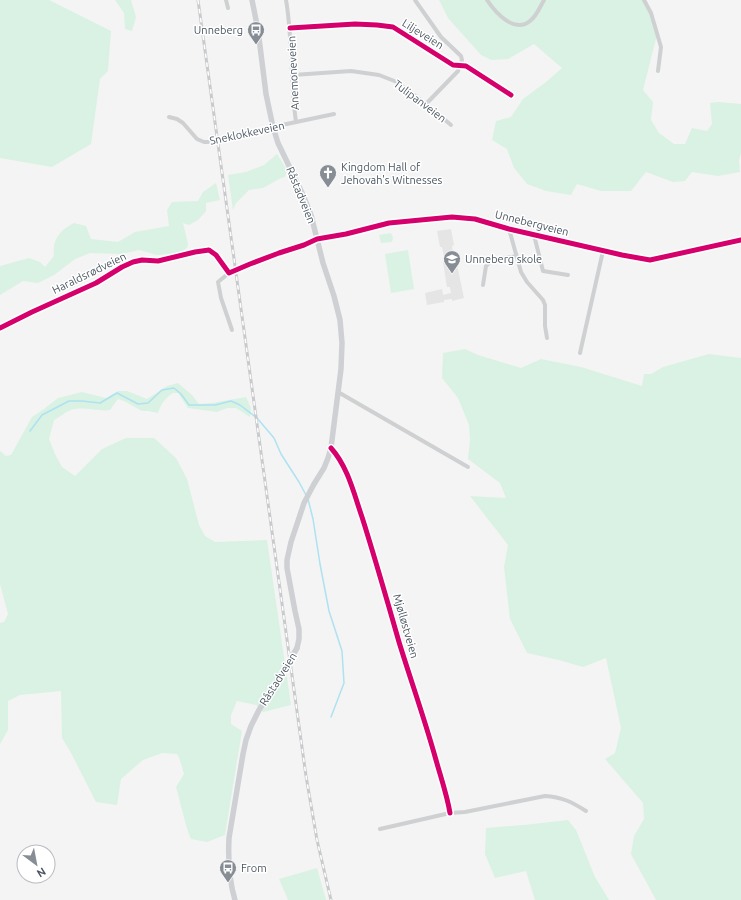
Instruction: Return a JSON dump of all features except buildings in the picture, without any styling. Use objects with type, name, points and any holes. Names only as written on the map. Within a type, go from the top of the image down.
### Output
[{"type":"main road","name":"Råstadveien","points":[[235,900],[230,878],[228,851],[243,754],[251,726],[259,710],[294,654],[299,643],[299,629],[294,611],[287,560],[291,542],[304,503],[324,468],[331,448],[342,352],[340,320],[323,263],[311,215],[278,143],[273,127],[266,94],[257,21],[252,0]]},
{"type":"street","points":[[226,0],[228,8]]},
{"type":"street","name":"Anemoneveien","points":[[286,0],[290,28],[296,122]]},
{"type":"street","name":"Liljeveien","points":[[415,0],[441,37],[461,56],[462,60],[460,65]]},
{"type":"street","points":[[487,0],[494,10],[514,25],[519,26],[532,20],[544,0]]},
{"type":"street","points":[[644,0],[651,13],[660,47],[658,71]]},
{"type":"street","name":"Liljeveien","points":[[290,28],[355,24],[392,27],[453,65],[466,66],[511,95]]},
{"type":"street","points":[[426,104],[458,71],[460,65]]},
{"type":"street","name":"Tulipanveien","points":[[293,74],[351,71],[379,75],[397,82],[451,125]]},
{"type":"street","name":"Sneklokkeveien","points":[[170,117],[183,123],[197,139],[204,142],[218,141],[334,114]]},
{"type":"street","name":"Unnebergveien","points":[[317,239],[346,234],[389,223],[452,217],[475,219],[534,235],[650,260],[741,240]]},
{"type":"street","name":"Unnebergveien","points":[[509,229],[521,272],[527,282],[546,305],[545,326],[547,338]]},
{"type":"street","name":"Unnebergveien","points":[[534,235],[543,271],[568,275]]},
{"type":"street","points":[[232,330],[221,298],[218,282],[229,273],[317,239]]},
{"type":"street","name":"Haraldsrødveien","points":[[0,328],[96,282],[133,262],[142,260],[158,261],[209,250],[216,255],[229,273]]},
{"type":"street","points":[[580,353],[603,251]]},
{"type":"street","points":[[483,285],[486,266],[492,260],[517,256]]},
{"type":"street","points":[[338,392],[468,467]]},
{"type":"street","name":"Mjølløstveien","points":[[331,448],[343,466],[353,489],[364,522],[399,641],[432,745],[448,800],[450,813]]},
{"type":"street","points":[[380,829],[450,813],[465,812],[545,796],[573,802],[586,811]]},
{"type":"shaded area","name":"Unneberg skole","points":[[451,229],[454,245],[452,246],[454,260],[456,260],[464,298],[452,301],[452,299],[444,300],[444,302],[427,305],[425,293],[442,289],[443,295],[451,293],[450,287],[447,287],[443,262],[445,262],[437,231]]},
{"type":"green space","points":[[0,0],[49,0],[111,31],[108,71],[100,79],[91,144],[52,167],[0,158]]},
{"type":"green space","points":[[115,0],[131,0],[136,17],[132,31],[125,29],[124,13]]},
{"type":"green space","points":[[439,0],[645,0],[658,31],[643,90],[653,102],[651,120],[659,133],[674,144],[685,144],[692,128],[707,131],[712,124],[710,103],[718,102],[741,104],[740,172],[718,176],[692,172],[685,181],[673,182],[646,172],[631,191],[601,191],[577,184],[571,195],[546,191],[527,184],[514,168],[507,149],[492,140],[496,121],[511,117],[523,99],[562,68],[534,44],[508,59],[491,60],[481,55],[448,18]]},
{"type":"green space","points":[[277,154],[287,170],[285,177],[263,188],[249,190],[236,203],[233,210],[228,175],[246,172],[264,165]]},
{"type":"green space","points":[[216,183],[220,200],[206,203],[206,211],[198,220],[189,225],[183,223],[188,244],[187,248],[180,253],[157,255],[139,250],[122,254],[90,253],[75,259],[54,275],[38,283],[23,281],[0,295],[0,266],[29,258],[40,262],[45,267],[54,256],[54,245],[58,236],[61,232],[74,223],[86,226],[91,239],[118,242],[135,232],[169,226],[167,210],[172,202],[198,201],[203,192]]},
{"type":"green space","points":[[391,233],[393,238],[392,242],[381,243],[379,235]]},
{"type":"green space","points":[[408,250],[414,289],[391,293],[385,254]]},
{"type":"green space","points":[[465,349],[478,355],[521,368],[541,359],[581,367],[642,386],[644,374],[651,374],[663,367],[709,354],[741,358],[741,900],[656,900],[631,854],[634,836],[644,819],[643,803],[605,759],[615,753],[621,728],[606,658],[583,667],[527,653],[510,619],[504,567],[508,545],[470,496],[506,498],[500,483],[468,459],[470,440],[469,425],[458,398],[442,378],[443,353]]},
{"type":"green space","points":[[178,383],[192,395],[199,404],[246,397],[251,408],[250,417],[236,408],[227,408],[217,412],[188,408],[178,393],[173,393],[166,399],[158,413],[142,411],[118,399],[110,410],[76,409],[67,412],[54,420],[49,439],[62,467],[75,476],[102,449],[126,438],[154,438],[176,458],[187,479],[199,525],[205,536],[215,542],[267,540],[291,705],[263,712],[256,705],[237,701],[231,715],[231,724],[242,731],[225,835],[207,842],[191,839],[186,826],[176,787],[184,774],[177,754],[162,753],[143,760],[121,779],[117,805],[96,802],[62,738],[61,691],[20,695],[8,701],[8,730],[0,744],[0,623],[4,622],[8,614],[0,584],[0,451],[6,456],[11,455],[32,417],[58,398],[82,392],[106,398],[118,391],[127,391],[147,399],[167,386]]},
{"type":"green space","points":[[568,820],[576,830],[595,877],[609,900],[535,900],[526,871],[495,878],[485,854],[486,828]]},
{"type":"green space","points":[[317,868],[326,900],[288,900],[279,879]]},
{"type":"waterway","points":[[30,431],[42,415],[69,401],[100,403],[117,393],[138,404],[148,403],[162,390],[174,388],[181,394],[189,405],[215,405],[231,401],[240,405],[257,418],[274,438],[281,454],[306,495]]},
{"type":"waterway","points":[[308,499],[313,519],[329,611],[342,651],[344,683],[331,717]]},
{"type":"railway","points":[[198,0],[306,776],[317,840],[331,900]]},
{"type":"cycle path","points":[[290,28],[355,24],[393,27],[453,65],[466,66],[511,95]]},
{"type":"cycle path","points":[[0,328],[96,283],[133,262],[142,260],[158,261],[209,250],[216,255],[229,273],[317,239],[346,234],[389,223],[452,217],[475,219],[509,229],[650,260],[741,240]]},
{"type":"cycle path","points":[[331,448],[337,455],[346,472],[362,517],[399,642],[432,745],[446,793],[450,813]]},
{"type":"place","name":"Unneberg","points":[[256,45]]},
{"type":"place","name":"Kingdom Hall of Jehovah's Witnesses","points":[[328,188]]},
{"type":"place","name":"Unneberg skole","points":[[452,274]]},
{"type":"place","name":"From","points":[[228,883]]}]
